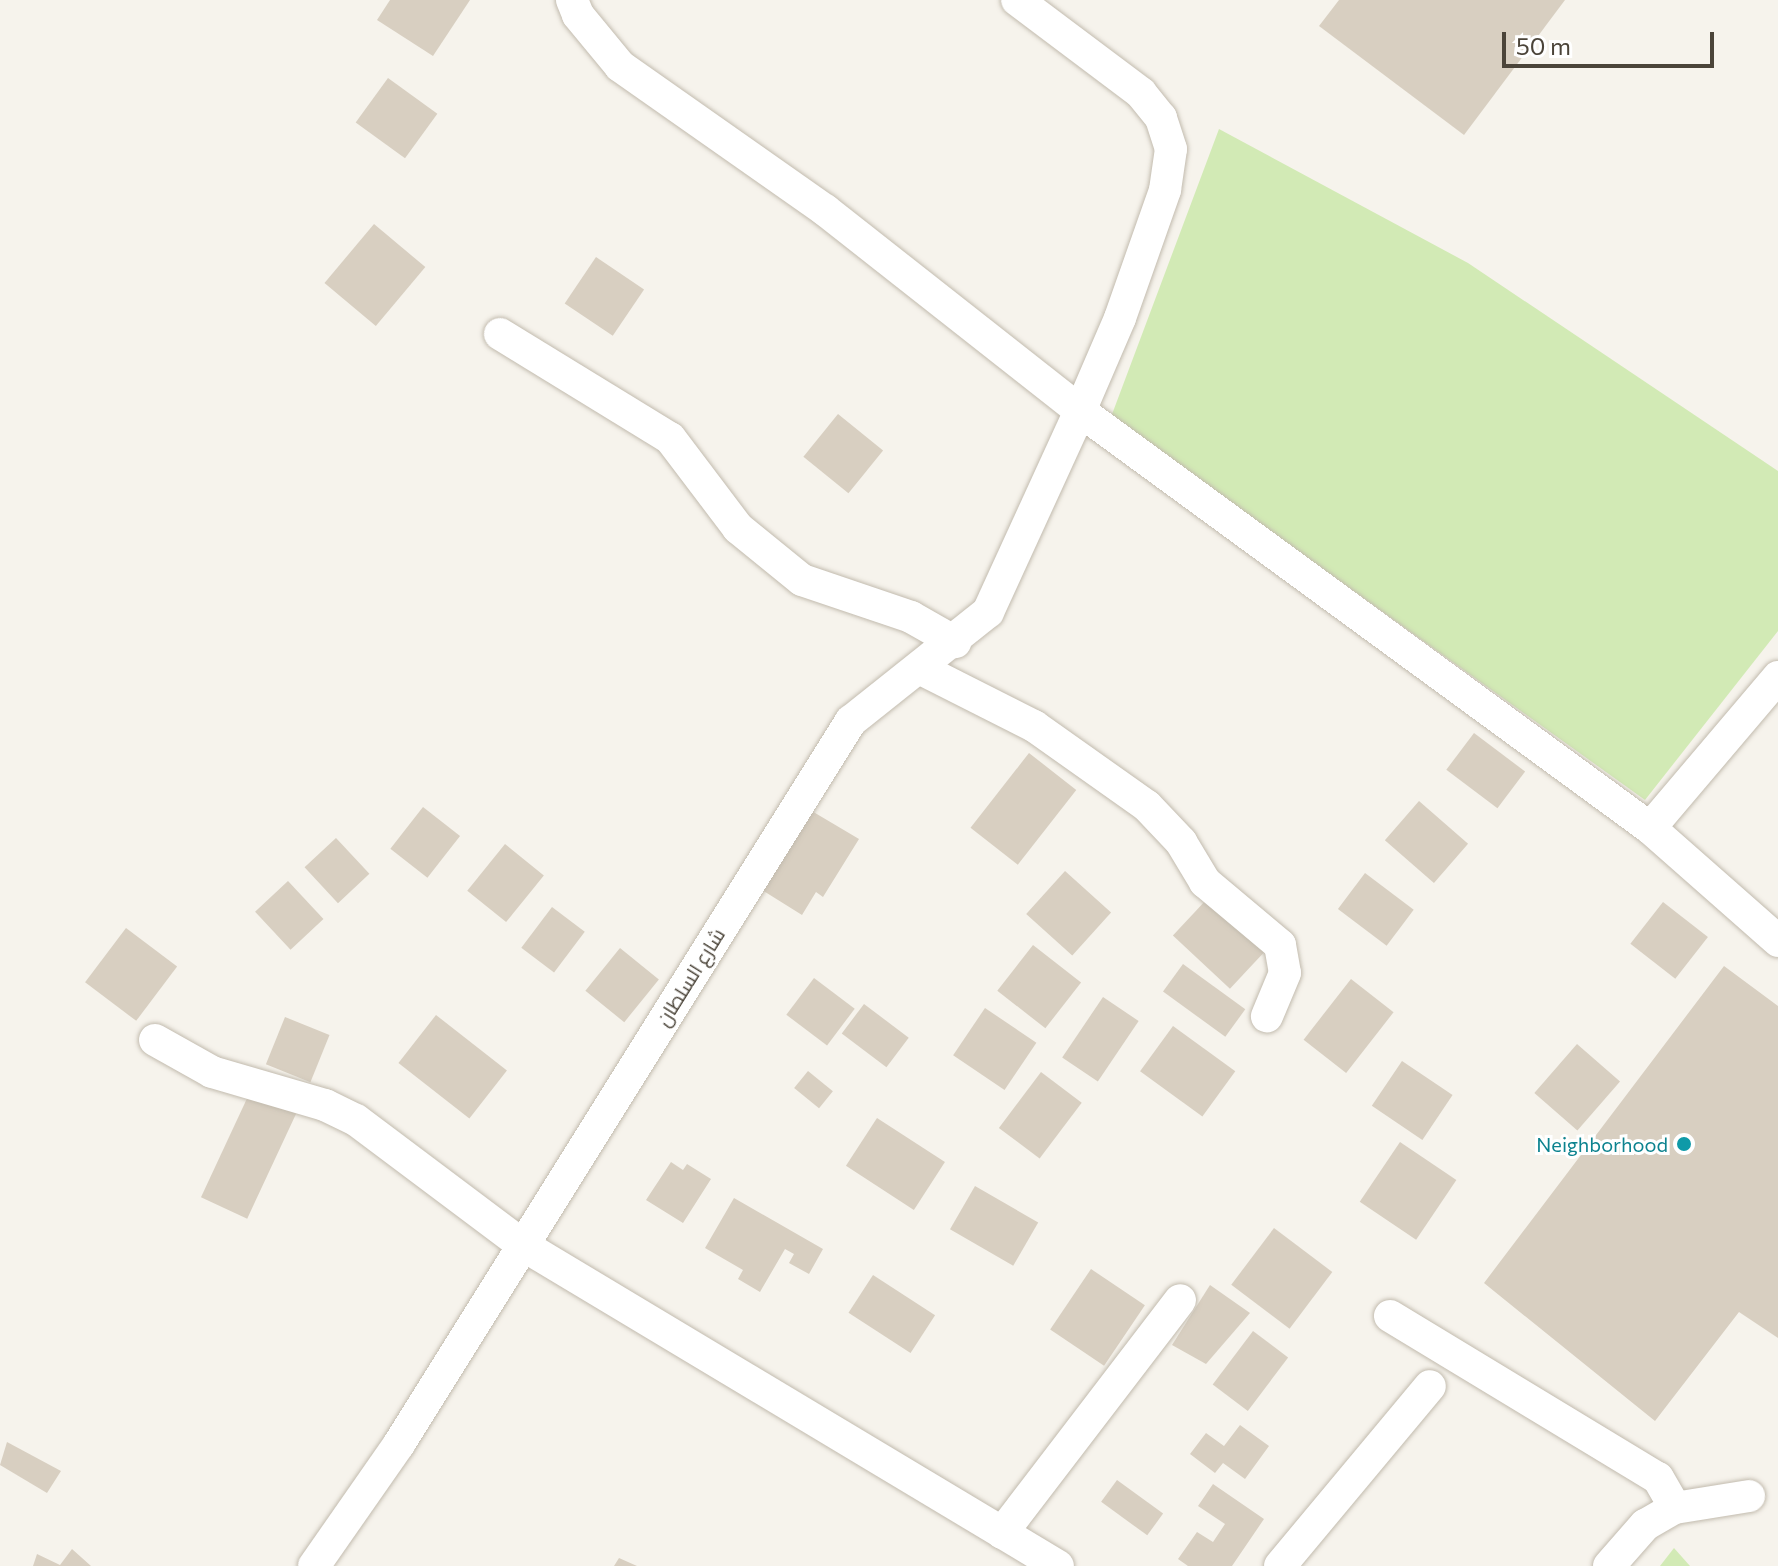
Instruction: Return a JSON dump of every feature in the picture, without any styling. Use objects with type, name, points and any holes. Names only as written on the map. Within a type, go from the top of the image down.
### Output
[{"type":"street","points":[[572,0],[578,15],[620,66],[825,210],[1080,411],[1650,828],[1778,941]]},
{"type":"street","name":"شارع السلطان","points":[[314,1566],[399,1444],[833,746],[851,721],[955,642],[988,612],[1080,411],[1120,318],[1165,190],[1171,149],[1161,118],[1141,93],[1017,0]]},
{"type":"street","points":[[500,334],[670,438],[738,528],[802,580],[911,617],[955,642]]},
{"type":"street","points":[[921,669],[1034,726],[1147,806],[1181,842],[1205,882],[1280,945],[1285,973],[1267,1016]]},
{"type":"street","points":[[1650,828],[1778,677]]},
{"type":"street","points":[[155,1040],[212,1072],[325,1105],[356,1120],[521,1244],[1058,1566]]},
{"type":"street","points":[[1002,1533],[1180,1300]]},
{"type":"street","points":[[1390,1316],[1658,1478],[1675,1508]]},
{"type":"street","points":[[1280,1566],[1430,1386]]},
{"type":"street","points":[[1609,1566],[1645,1525],[1675,1508],[1749,1496]]},
{"type":"green space","points":[[1219,129],[1468,263],[1778,471],[1778,631],[1645,800],[1111,417]]},
{"type":"green space","points":[[1674,1548],[1690,1566],[1660,1566]]},
{"type":"building","points":[[390,0],[470,0],[433,56],[377,20]]},
{"type":"building","points":[[1339,0],[1565,0],[1464,135],[1319,26]]},
{"type":"building","points":[[388,78],[437,114],[405,158],[356,122]]},
{"type":"building","points":[[374,224],[425,267],[376,326],[325,283]]},
{"type":"building","points":[[596,257],[644,289],[613,336],[565,303]]},
{"type":"building","points":[[838,414],[883,451],[848,493],[803,457]]},
{"type":"building","points":[[1474,733],[1525,772],[1497,808],[1446,770]]},
{"type":"building","points":[[1029,753],[1076,790],[1018,865],[971,828]]},
{"type":"building","points":[[1419,801],[1468,844],[1434,883],[1385,840]]},
{"type":"building","points":[[423,807],[460,836],[427,878],[390,849]]},
{"type":"building","points":[[805,807],[859,839],[823,897],[816,892],[802,915],[757,887]]},
{"type":"building","points":[[336,838],[369,874],[338,903],[305,867]]},
{"type":"building","points":[[505,844],[544,875],[506,922],[467,891]]},
{"type":"building","points":[[1065,871],[1111,912],[1072,956],[1026,914]]},
{"type":"building","points":[[1365,873],[1414,910],[1387,946],[1338,909]]},
{"type":"building","points":[[288,881],[323,919],[291,950],[255,912]]},
{"type":"building","points":[[1207,899],[1264,952],[1230,989],[1173,936]]},
{"type":"building","points":[[1663,902],[1708,937],[1675,979],[1630,944]]},
{"type":"building","points":[[552,907],[585,932],[554,972],[521,948]]},
{"type":"building","points":[[126,928],[177,967],[136,1021],[85,982]]},
{"type":"building","points":[[1033,945],[1081,983],[1045,1028],[997,991]]},
{"type":"building","points":[[620,948],[659,979],[624,1022],[585,991]]},
{"type":"building","points":[[1183,964],[1245,1009],[1225,1037],[1163,992]]},
{"type":"building","name":"Neighborhood","points":[[1724,966],[1778,1006],[1778,1338],[1739,1312],[1655,1421],[1484,1283]]},
{"type":"building","points":[[814,978],[855,1009],[827,1045],[786,1015]]},
{"type":"building","points":[[1351,979],[1394,1012],[1346,1073],[1304,1040]]},
{"type":"building","points":[[1103,997],[1139,1021],[1098,1082],[1062,1058]]},
{"type":"building","points":[[864,1004],[909,1038],[886,1067],[842,1034]]},
{"type":"building","points":[[985,1008],[1036,1043],[1005,1090],[953,1055]]},
{"type":"building","points":[[436,1015],[507,1070],[469,1118],[398,1063]]},
{"type":"building","points":[[285,1017],[330,1035],[310,1082],[266,1064]]},
{"type":"building","points":[[1173,1026],[1235,1071],[1202,1117],[1140,1071]]},
{"type":"building","points":[[1577,1044],[1620,1081],[1577,1130],[1534,1093]]},
{"type":"building","points":[[1402,1061],[1453,1095],[1422,1140],[1372,1106]]},
{"type":"building","points":[[808,1071],[833,1091],[819,1108],[794,1088]]},
{"type":"building","points":[[1041,1072],[1082,1103],[1040,1159],[999,1128]]},
{"type":"building","points":[[250,1092],[296,1114],[247,1219],[201,1197]]},
{"type":"building","points":[[877,1118],[945,1162],[914,1210],[846,1166]]},
{"type":"building","points":[[1400,1142],[1456,1180],[1416,1240],[1360,1202]]},
{"type":"building","points":[[671,1162],[683,1170],[687,1164],[711,1179],[683,1223],[646,1200]]},
{"type":"building","points":[[975,1186],[1038,1222],[1013,1266],[950,1229]]},
{"type":"building","points":[[734,1198],[823,1249],[809,1274],[789,1263],[794,1254],[785,1249],[760,1292],[738,1279],[743,1270],[705,1248]]},
{"type":"building","points":[[1274,1228],[1332,1272],[1290,1329],[1231,1285]]},
{"type":"building","points":[[1091,1269],[1145,1305],[1104,1366],[1050,1330]]},
{"type":"building","points":[[873,1275],[935,1315],[911,1353],[848,1313]]},
{"type":"building","points":[[1210,1285],[1250,1313],[1206,1364],[1172,1345]]},
{"type":"building","points":[[1253,1331],[1288,1357],[1248,1411],[1213,1385]]},
{"type":"building","points":[[1240,1425],[1269,1446],[1245,1479],[1223,1463],[1215,1473],[1190,1454],[1206,1433],[1224,1446]]},
{"type":"building","points":[[7,1442],[61,1471],[47,1493],[0,1465]]},
{"type":"building","points":[[1117,1480],[1163,1514],[1147,1535],[1101,1502]]},
{"type":"building","points":[[1213,1484],[1264,1519],[1232,1566],[1188,1566],[1178,1559],[1197,1532],[1213,1542],[1225,1524],[1198,1506]]},
{"type":"building","points":[[72,1549],[91,1566],[33,1566],[37,1554],[60,1565]]},
{"type":"building","points":[[619,1558],[637,1566],[614,1566]]},
{"type":"place","name":"Neighborhood","points":[[1684,1144]]}]
